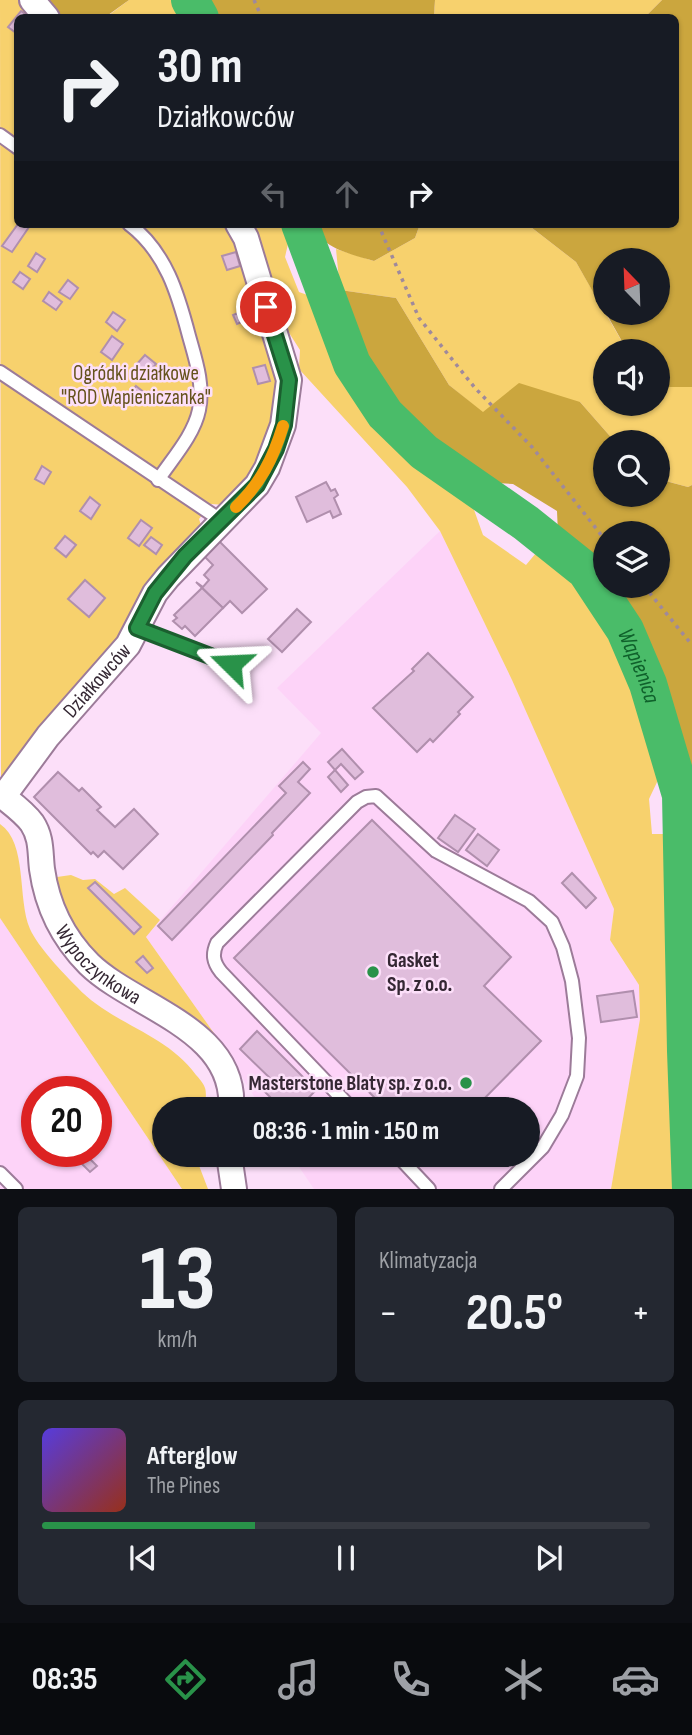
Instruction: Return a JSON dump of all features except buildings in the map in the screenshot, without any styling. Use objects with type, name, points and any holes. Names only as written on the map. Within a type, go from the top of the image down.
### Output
[{"type":"street","points":[[32,0],[44,14]]},
{"type":"street","name":"Działkowców","points":[[2,796],[56,727],[128,645],[155,593],[257,485],[267,468],[284,425],[289,380],[241,228]]},
{"type":"street","name":"Wypoczynkowa","points":[[2,796],[31,822],[38,836],[42,870],[54,915],[67,938],[108,981],[187,1027],[204,1042],[219,1061],[228,1079],[230,1097]]},
{"type":"street","points":[[231,1167],[234,1189]]},
{"type":"lane","points":[[133,228],[151,245],[175,286],[200,375],[198,413],[192,429],[158,480]]},
{"type":"lane","points":[[0,372],[222,521]]},
{"type":"lane","points":[[137,628],[231,664]]},
{"type":"lane","points":[[341,1097],[221,972],[214,959],[214,951],[217,943],[358,802],[366,797],[376,796],[436,851],[529,901],[552,922],[564,947],[572,981],[579,1038],[577,1076],[562,1115],[540,1150]]},
{"type":"lane","points":[[408,1167],[429,1189]]},
{"type":"lane","points":[[501,1189],[523,1167]]},
{"type":"lane","points":[[1,1174],[16,1189]]},
{"type":"path","points":[[380,228],[419,318],[475,388],[532,447],[593,524]]},
{"type":"path","points":[[654,598],[692,645]]},
{"type":"shaded area","points":[[39,0],[129,0],[110,14],[52,14]]},
{"type":"shaded area","points":[[202,0],[435,0],[434,14],[210,14]]},
{"type":"shaded area","points":[[662,0],[692,0],[692,387],[670,387],[670,339],[621,339],[613,326],[670,326],[670,248],[593,248],[593,292],[576,262],[532,228],[679,228],[679,14],[648,14]]},
{"type":"shaded area","points":[[314,228],[419,228],[415,238],[374,261],[330,245]]},
{"type":"shaded area","points":[[333,289],[396,298],[449,385],[483,412],[519,383],[580,402],[605,430],[593,430],[593,507],[670,507],[670,482],[688,487],[692,485],[692,786],[641,621],[623,598],[670,598],[670,521],[593,521],[593,561],[558,534],[557,511],[513,484],[479,482],[402,416],[364,362]]},
{"type":"shaded area","points":[[440,531],[512,680],[614,909],[610,940],[639,985],[640,1019],[611,1189],[314,1189],[299,1167],[540,1167],[540,1097],[254,1097],[216,1036],[146,937],[321,733],[277,688]]},
{"type":"shaded area","points":[[0,918],[106,1076],[21,1076],[21,1167],[112,1167],[112,1085],[152,1144],[152,1167],[167,1167],[182,1189],[0,1189]]},
{"type":"green space","name":"Ogródki działkowe \"ROD Wapieniczanka\"","points":[[0,0],[19,0],[32,14],[14,14],[14,228],[229,228],[242,254],[276,382],[278,401],[258,468],[225,505],[211,504],[199,519],[202,528],[129,632],[1,780]]},
{"type":"green space","points":[[129,0],[176,0],[185,14],[110,14]]},
{"type":"green space","points":[[435,0],[662,0],[648,14],[434,14]]},
{"type":"green space","points":[[249,228],[290,228],[285,257],[299,292],[313,297],[341,365],[373,415],[473,507],[483,535],[526,565],[536,553],[577,582],[617,638],[651,741],[658,780],[649,799],[652,834],[668,834],[674,1060],[682,1189],[611,1189],[640,1019],[639,985],[610,940],[614,909],[512,680],[440,531],[407,487],[299,369],[300,350],[277,314]]},
{"type":"green space","points":[[419,228],[532,228],[576,262],[593,291],[593,326],[613,326],[620,339],[593,339],[593,416],[670,416],[670,387],[692,387],[692,485],[688,487],[670,482],[670,430],[605,430],[580,402],[483,413],[449,385],[396,298],[333,289],[339,280],[336,249],[374,261],[415,238]]},
{"type":"green space","points":[[0,824],[15,844],[26,917],[30,929],[45,952],[91,1000],[154,1038],[184,1061],[204,1085],[206,1097],[152,1097],[152,1144],[112,1085],[112,1076],[106,1076],[0,918]]},
{"type":"green space","points":[[71,875],[83,880],[95,879],[114,894],[125,888],[160,920],[146,937],[216,1036],[113,976],[71,930],[52,886],[57,877]]},
{"type":"green space","points":[[167,1167],[200,1167],[208,1189],[182,1189]]},
{"type":"waterway","name":"Wapienica","points":[[190,0],[198,14]]},
{"type":"waterway","name":"Wapienica","points":[[301,228],[352,364],[385,414],[424,452],[526,523],[586,571],[625,630],[648,684],[681,795],[691,1189]]},
{"type":"slow traffic","points":[[236,507],[257,485],[267,468],[283,426]]},
{"type":"place","name":"Gasket Sp. z o.o.","points":[[373,972]]},
{"type":"place","name":"Masterstone Blaty sp. z o.o.","points":[[466,1083]]},
{"type":"route","points":[[231,664],[137,628],[155,593],[185,556],[257,485],[276,449],[284,425],[289,380],[266,307]]}]
